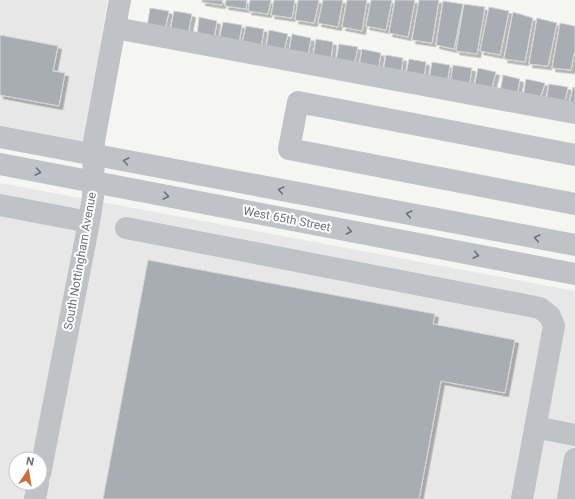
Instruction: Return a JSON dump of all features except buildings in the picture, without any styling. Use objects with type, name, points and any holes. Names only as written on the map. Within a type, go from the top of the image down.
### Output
[{"type":"street","name":"South Nottingham Avenue","points":[[44,451],[89,222],[93,198],[94,141],[120,0]]},
{"type":"street","points":[[115,28],[575,113]]},
{"type":"street","points":[[575,155],[298,102],[289,149],[575,204]]},
{"type":"street","points":[[0,137],[575,245]]},
{"type":"street","name":"West 65th Street","points":[[0,164],[575,274]]},
{"type":"street","points":[[0,205],[89,222]]},
{"type":"street","points":[[126,228],[540,308],[550,316],[554,326],[522,499]]},
{"type":"street","points":[[535,427],[575,435]]},
{"type":"street","points":[[568,499],[575,459]]},
{"type":"shaded area","points":[[0,0],[108,0],[82,144],[0,128]]},
{"type":"shaded area","points":[[0,183],[575,291],[575,499],[0,499]]}]
